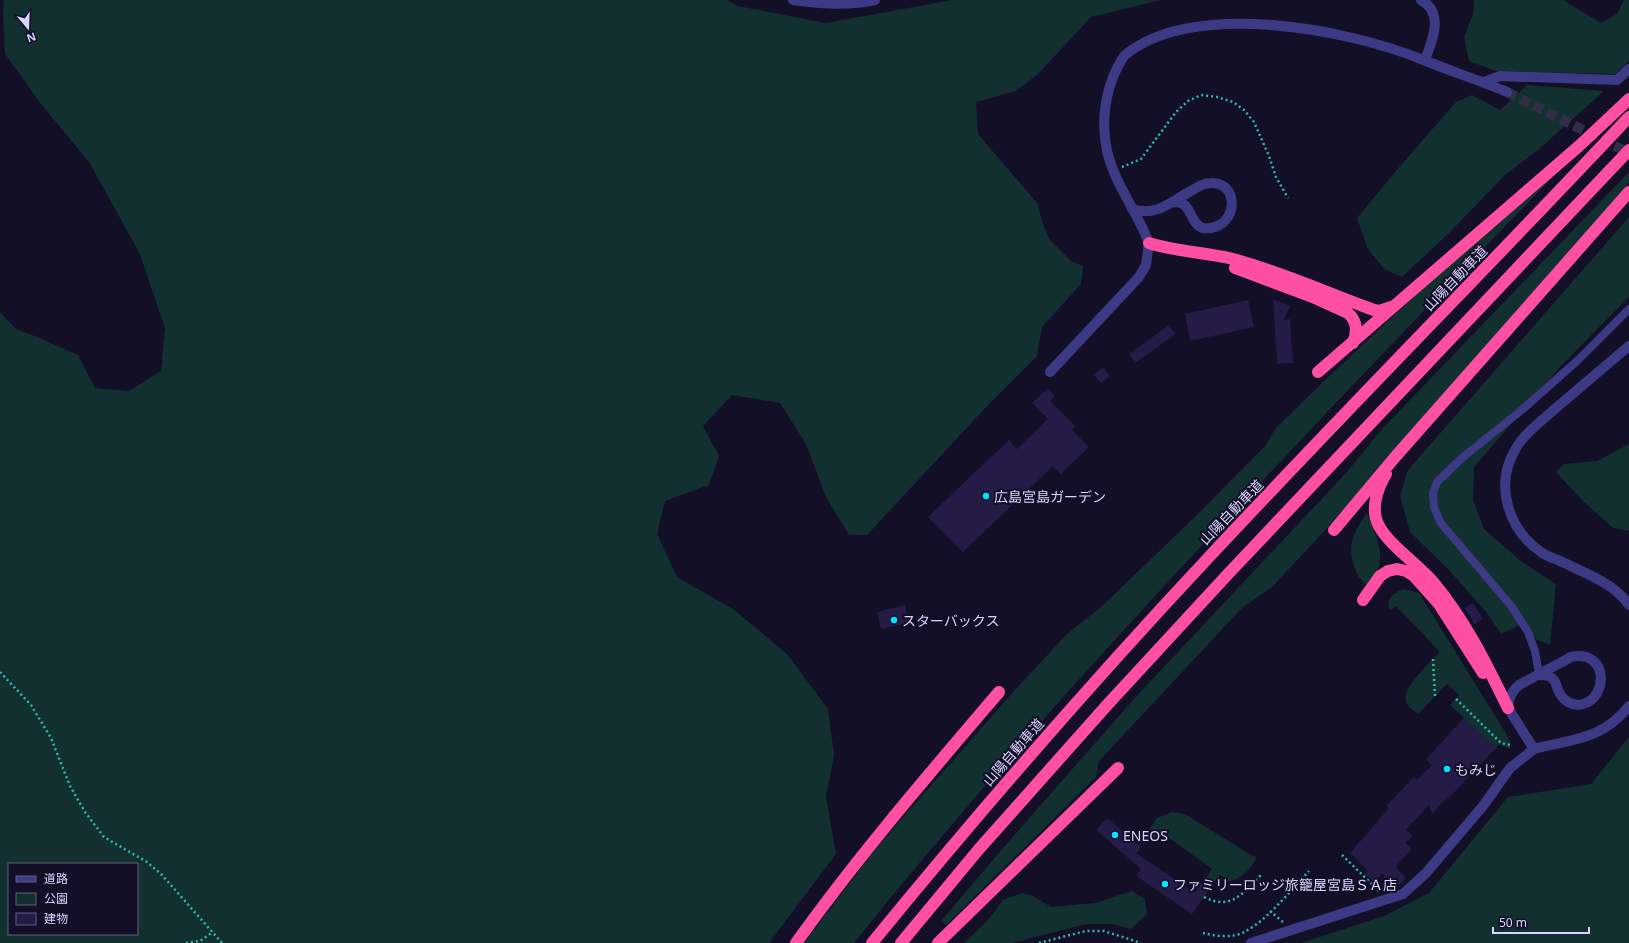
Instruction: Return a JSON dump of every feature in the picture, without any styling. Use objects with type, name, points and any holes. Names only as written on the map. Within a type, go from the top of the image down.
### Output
[{"type":"highway","points":[[1318,372],[1579,146],[1629,99]]},
{"type":"highway","name":"山陽自動車道","points":[[872,943],[960,836],[1088,689],[1194,574],[1629,117]]},
{"type":"highway","points":[[901,943],[979,849],[1108,704],[1228,574],[1629,150]]},
{"type":"highway","points":[[1334,530],[1396,456],[1629,192]]},
{"type":"highway","points":[[1149,243],[1170,249],[1212,254],[1253,265],[1374,310],[1379,311],[1393,306]]},
{"type":"highway","points":[[1149,243],[1170,253],[1217,262],[1240,269],[1348,313],[1352,317],[1356,328],[1356,335],[1353,343]]},
{"type":"highway","points":[[1396,456],[1381,483],[1376,501],[1376,513],[1379,525],[1386,536],[1425,572],[1447,599],[1477,649],[1508,708]]},
{"type":"highway","points":[[1363,600],[1380,576],[1388,571],[1397,569],[1406,571],[1414,576],[1438,604],[1470,654],[1508,708]]},
{"type":"highway","points":[[796,943],[849,872],[911,795],[999,692]]},
{"type":"highway","points":[[938,943],[1118,768]]},
{"type":"street","points":[[793,0],[812,3],[840,4],[875,0]]},
{"type":"street","points":[[1421,0],[1431,10],[1435,20],[1435,29],[1425,60]]},
{"type":"street","points":[[1322,22],[1352,31],[1507,92]]},
{"type":"street","points":[[1050,372],[1139,277],[1146,265],[1149,243],[1144,229],[1124,196],[1113,171],[1107,150],[1104,110],[1110,84],[1119,63],[1132,43],[1149,29]]},
{"type":"street","points":[[1484,82],[1500,76],[1617,80],[1629,69]]},
{"type":"street","points":[[1132,208],[1142,212],[1150,212],[1172,202],[1200,185],[1211,183],[1221,185],[1228,191],[1232,199],[1232,208],[1229,217],[1222,224],[1205,228],[1197,225],[1186,206],[1181,202],[1172,202]]},
{"type":"street","points":[[1538,672],[1534,651],[1528,632],[1512,607],[1440,522],[1434,507],[1433,493],[1437,482],[1462,458],[1523,409],[1577,361],[1629,309]]},
{"type":"street","points":[[1629,346],[1533,429],[1515,450],[1508,468],[1505,484],[1506,503],[1513,520],[1524,536],[1542,552],[1605,584],[1624,598],[1629,605]]},
{"type":"street","points":[[1534,749],[1508,708],[1510,695],[1519,685],[1538,672],[1570,657],[1579,655],[1588,657],[1594,661],[1599,668],[1600,685],[1597,693],[1591,700],[1584,704],[1576,705],[1562,698],[1553,679],[1538,672]]},
{"type":"street","points":[[1251,943],[1403,894],[1426,873],[1483,806],[1510,768],[1534,749],[1580,739],[1603,730],[1620,717],[1629,706]]},
{"type":"path","points":[[1113,171],[1141,159],[1176,112],[1188,101],[1201,95],[1217,97],[1233,102],[1244,110],[1254,122],[1276,177],[1288,198]]},
{"type":"path","points":[[1433,659],[1436,696]]},
{"type":"path","points":[[0,672],[31,705],[51,738],[70,786],[85,812],[104,837],[147,862],[157,871],[222,943]]},
{"type":"path","points":[[1456,699],[1502,743],[1510,745]]},
{"type":"path","points":[[1342,855],[1388,899]]},
{"type":"path","points":[[1203,933],[1226,936],[1245,932],[1259,922],[1309,871]]},
{"type":"path","points":[[1204,898],[1219,903],[1226,903],[1236,898],[1261,875]]},
{"type":"path","points":[[1040,943],[1086,931],[1104,931],[1141,943]]},
{"type":"path","points":[[186,943],[200,941],[213,932]]},
{"type":"green space","points":[[4,0],[727,0],[738,6],[826,23],[952,0],[1161,0],[1091,17],[1038,74],[1016,91],[976,102],[978,134],[1038,204],[1042,222],[1050,240],[1071,261],[1083,266],[1081,284],[1042,327],[1037,356],[989,404],[867,535],[849,535],[826,497],[806,444],[780,403],[732,395],[703,426],[719,456],[709,485],[665,501],[657,534],[677,577],[733,609],[787,654],[828,709],[834,755],[826,797],[836,854],[769,943],[0,943],[0,312],[16,329],[78,355],[95,388],[129,391],[161,371],[165,328],[140,254],[89,162],[41,104],[5,54],[3,13]]},
{"type":"green space","points":[[1474,0],[1563,0],[1601,23],[1617,14],[1624,0],[1629,0],[1629,61],[1615,74],[1496,71],[1469,61],[1464,37],[1473,14]]},
{"type":"green space","points":[[1527,85],[1604,91],[1538,150],[1505,175],[1450,232],[1402,277],[1384,269],[1368,249],[1357,218],[1456,102],[1472,95],[1500,110]]},
{"type":"green space","points":[[1551,169],[1555,175],[1274,469],[1040,723],[899,887],[854,943],[804,943],[878,846],[1013,692],[1066,635],[1101,607],[1198,514],[1266,445],[1275,429],[1324,381]]},
{"type":"green space","points":[[1629,172],[1629,182],[1617,197],[1327,528],[1272,587],[1242,608],[1099,761],[1096,777],[946,925],[941,921],[1132,701],[1346,473],[1383,428]]},
{"type":"green space","points":[[1629,217],[1629,297],[1561,366],[1474,467],[1473,500],[1484,529],[1522,562],[1556,584],[1550,645],[1537,640],[1525,623],[1501,634],[1487,613],[1448,569],[1410,532],[1400,496],[1408,470]]},
{"type":"green space","points":[[1629,444],[1629,531],[1613,528],[1583,501],[1556,472],[1564,464],[1597,461]]},
{"type":"green space","points":[[1367,513],[1375,532],[1380,550],[1379,567],[1369,586],[1364,583],[1357,573],[1351,553],[1353,537],[1358,526]]},
{"type":"green space","points":[[1404,589],[1419,593],[1507,735],[1510,742],[1510,749],[1499,744],[1496,748],[1450,705],[1459,695],[1447,684],[1418,714],[1407,704],[1405,698],[1411,684],[1440,652],[1396,606],[1390,610],[1389,602],[1391,596]]},
{"type":"green space","points":[[1629,737],[1629,943],[1301,943],[1384,916],[1429,893],[1508,797],[1591,784]]},
{"type":"green space","points":[[1172,812],[1185,814],[1251,855],[1257,857],[1242,876],[1229,881],[1220,875],[1211,886],[1204,881],[1212,869],[1161,832],[1155,841],[1146,834],[1157,818]]},
{"type":"green space","points":[[1132,891],[1145,899],[1147,914],[1131,929],[1112,924],[1086,924],[1011,943],[964,943],[988,920],[1003,900],[1022,893],[1033,896],[1051,907],[1095,903]]},
{"type":"building","points":[[1273,299],[1290,306],[1284,320],[1290,319],[1293,363],[1277,364]]},
{"type":"building","points":[[1248,300],[1254,327],[1190,341],[1185,314]]},
{"type":"building","points":[[1169,325],[1176,334],[1135,363],[1129,354]]},
{"type":"building","points":[[1103,367],[1110,376],[1101,383],[1094,375]]},
{"type":"building","name":"広島宮島ガーデン","points":[[1047,389],[1055,396],[1050,401],[1075,426],[1072,430],[1089,447],[1061,474],[1053,466],[963,552],[928,517],[1009,440],[1017,449],[1048,419],[1032,403]]},
{"type":"building","points":[[1473,603],[1483,619],[1474,624],[1465,608]]},
{"type":"building","points":[[905,605],[909,623],[881,629],[877,612]]},
{"type":"building","points":[[1464,718],[1496,748],[1432,814],[1429,805],[1406,830],[1413,836],[1405,843],[1412,849],[1396,866],[1406,878],[1400,884],[1388,888],[1383,873],[1374,882],[1365,874],[1368,871],[1350,853],[1389,808],[1386,806],[1414,777],[1417,780],[1432,765],[1426,759]]},
{"type":"building","points":[[1107,818],[1141,847],[1136,853],[1195,893],[1202,882],[1211,887],[1192,914],[1136,876],[1141,869],[1096,830]]},
{"type":"tunnel","points":[[1507,92],[1629,153]]},
{"type":"place","name":"広島宮島ガーデン","points":[[986,496]]},
{"type":"place","name":"スターバックス","points":[[894,620]]},
{"type":"place","name":"もみじ","points":[[1447,769]]},
{"type":"place","name":"ENEOS","points":[[1115,835]]},
{"type":"place","name":"ファミリーロッジ旅籠屋宮島ＳＡ店","points":[[1165,884]]}]
